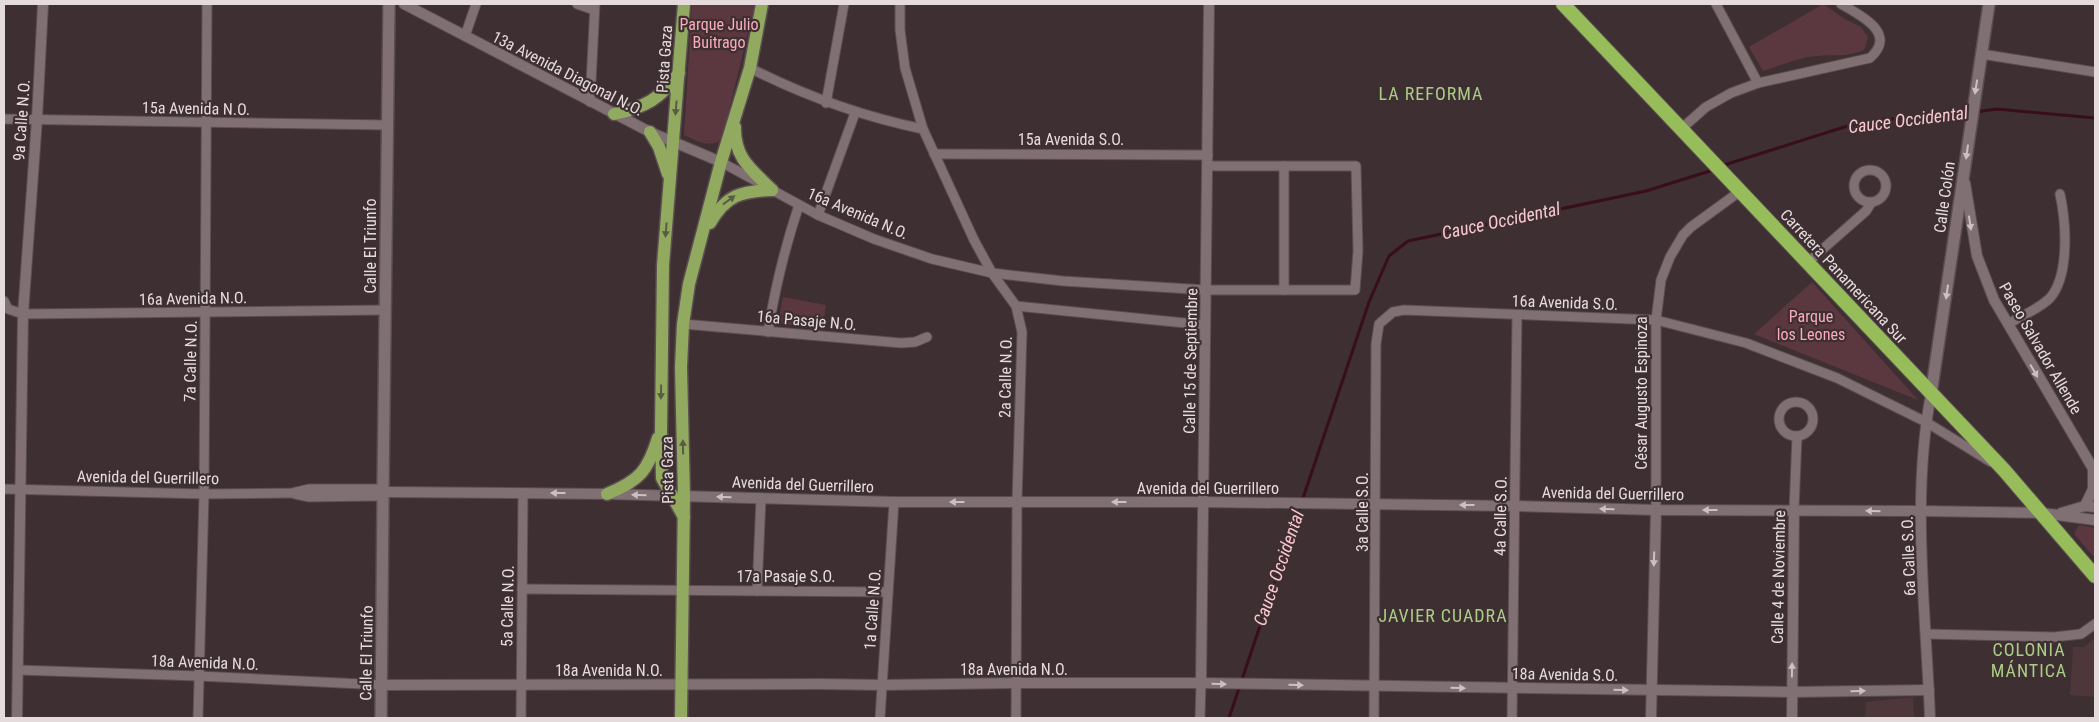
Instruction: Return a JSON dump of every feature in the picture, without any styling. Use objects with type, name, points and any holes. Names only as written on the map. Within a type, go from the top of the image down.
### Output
[{"type":"highway","name":"Carretera Panamericana Sur","points":[[1563,4],[2004,470],[2095,576]]},
{"type":"main road","name":"Calle El Triunfo","points":[[381,718],[389,4]]},
{"type":"main road","name":"Pista Gaza","points":[[684,4],[663,265],[660,431],[662,478],[684,517]]},
{"type":"main road","name":"Pista Gaza","points":[[684,517],[681,367],[683,324],[689,284],[721,162],[750,68],[762,4]]},
{"type":"main road","name":"Calle Colón","points":[[1931,394],[1989,4]]},
{"type":"main road","points":[[614,114],[633,110],[655,100],[668,88],[679,73]]},
{"type":"main road","points":[[736,115],[735,139],[739,154],[772,190]]},
{"type":"main road","points":[[650,132],[666,164],[670,181]]},
{"type":"main road","points":[[702,236],[718,210],[731,198],[748,192],[772,190]]},
{"type":"main road","points":[[607,494],[625,487],[637,479],[651,458],[660,431]]},
{"type":"main road","points":[[681,718],[684,517]]},
{"type":"street","name":"9a Calle N.O.","points":[[17,718],[23,314],[43,4]]},
{"type":"street","name":"7a Calle N.O.","points":[[198,718],[204,494],[207,4]]},
{"type":"street","name":"13a Avenida Diagonal N.O.","points":[[404,4],[650,132],[721,162]]},
{"type":"street","points":[[465,36],[476,4]]},
{"type":"street","points":[[577,4],[594,7],[590,102]]},
{"type":"street","points":[[826,103],[844,4]]},
{"type":"street","name":"2a Calle N.O.","points":[[900,4],[905,68],[923,129],[974,240],[992,272],[1016,306],[1022,332],[1017,502],[1016,718]]},
{"type":"street","name":"Calle 15 de Septiembre","points":[[1200,718],[1210,4]]},
{"type":"street","points":[[1716,4],[1758,83]]},
{"type":"street","points":[[1681,129],[1699,112],[1720,98],[1758,83],[1870,58],[1875,53],[1879,43],[1875,26],[1841,4]]},
{"type":"street","points":[[1982,54],[2095,72]]},
{"type":"street","points":[[750,68],[787,87],[826,103],[855,113],[923,129]]},
{"type":"street","points":[[818,215],[855,113]]},
{"type":"street","name":"15a Avenida N.O.","points":[[4,119],[387,125]]},
{"type":"street","name":"15a Avenida S.O.","points":[[934,154],[1208,155]]},
{"type":"street","name":"16a Avenida N.O.","points":[[721,162],[818,215],[874,239],[932,258],[992,272],[1063,281],[1206,290],[1355,290],[1358,251],[1356,166],[1284,166]]},
{"type":"street","points":[[1207,166],[1284,166],[1284,290]]},
{"type":"street","name":"Paseo Salvador Allende","points":[[1964,174],[1977,256],[1994,300],[2094,470]]},
{"type":"street","name":"César Augusto Espinoza","points":[[1651,718],[1656,510],[1656,320],[1664,269],[1676,245],[1691,227],[1739,192]]},
{"type":"street","points":[[2008,324],[2040,306],[2050,297],[2062,277],[2065,218],[2060,194]]},
{"type":"street","points":[[1807,262],[1866,211],[1871,203]]},
{"type":"street","points":[[768,332],[779,271],[799,205]]},
{"type":"street","points":[[4,302],[14,312],[23,314]]},
{"type":"street","points":[[1016,306],[1205,325]]},
{"type":"street","name":"16a Avenida N.O.","points":[[23,314],[386,310]]},
{"type":"street","name":"16a Avenida S.O.","points":[[1393,312],[1404,310],[1656,320],[1746,343],[1837,378],[1926,422],[2004,470]]},
{"type":"street","name":"3a Calle S.O.","points":[[1374,718],[1377,332],[1379,324],[1393,312]]},
{"type":"street","name":"4a Calle S.O.","points":[[1512,718],[1517,315]]},
{"type":"street","name":"16a Pasaje N.O.","points":[[683,324],[901,343],[915,342],[927,337]]},
{"type":"street","name":"6a Calle S.O.","points":[[1930,718],[1922,511],[1926,422],[1931,394]]},
{"type":"street","name":"Calle 4 de Noviembre","points":[[1792,718],[1794,510],[1797,436]]},
{"type":"street","points":[[2090,507],[2094,470]]},
{"type":"street","name":"Avenida del Guerrillero","points":[[4,489],[204,494],[292,493],[309,490],[383,493],[607,494],[894,502],[1203,502],[1515,506],[1656,510],[1922,511],[2057,514],[2095,520]]},
{"type":"street","name":"5a Calle N.O.","points":[[521,718],[523,493]]},
{"type":"street","points":[[758,591],[761,498]]},
{"type":"street","name":"1a Calle N.O.","points":[[880,718],[894,502]]},
{"type":"street","name":"Avenida del Guerrillero","points":[[2057,514],[2090,507]]},
{"type":"street","name":"17a Pasaje S.O.","points":[[522,589],[888,592]]},
{"type":"street","points":[[1926,634],[2054,637],[2081,634],[2095,624]]},
{"type":"street","name":"18a Avenida N.O.","points":[[18,670],[382,685],[820,684],[882,686],[1015,683],[1200,684]]},
{"type":"street","name":"18a Avenida S.O.","points":[[1200,684],[1792,692],[1929,690]]},
{"type":"shaded area","points":[[2095,638],[2095,697],[2070,695],[2073,647],[2084,647]]},
{"type":"shaded area","points":[[1913,697],[1914,718],[1865,718],[1866,702]]},
{"type":"green space","name":"Parque Julio Buitrago","points":[[692,4],[755,4],[722,139],[708,144],[684,135]]},
{"type":"green space","points":[[1823,4],[1861,27],[1868,37],[1864,50],[1845,55],[1803,58],[1763,71],[1749,47]]},
{"type":"green space","name":"Parque los Leones","points":[[1812,282],[1918,400],[1754,334]]},
{"type":"green space","points":[[783,297],[826,305],[822,330],[778,323]]},
{"type":"green space","points":[[2079,525],[2095,528],[2095,558],[2074,534]]},
{"type":"waterway","name":"Cauce Occidental","points":[[1976,112],[1997,109],[2095,118]]},
{"type":"waterway","name":"Cauce Occidental","points":[[1721,166],[1857,123],[1886,119],[1939,118],[1970,113]]},
{"type":"waterway","name":"Cauce Occidental","points":[[1229,718],[1369,302],[1389,256],[1408,241],[1646,191],[1713,170]]},
{"type":"district","name":"LA REFORMA","points":[[1431,94]]},
{"type":"district","name":"JAVIER CUADRA","points":[[1443,616]]},
{"type":"district","name":"COLONIA MÁNTICA","points":[[2029,660]]}]
